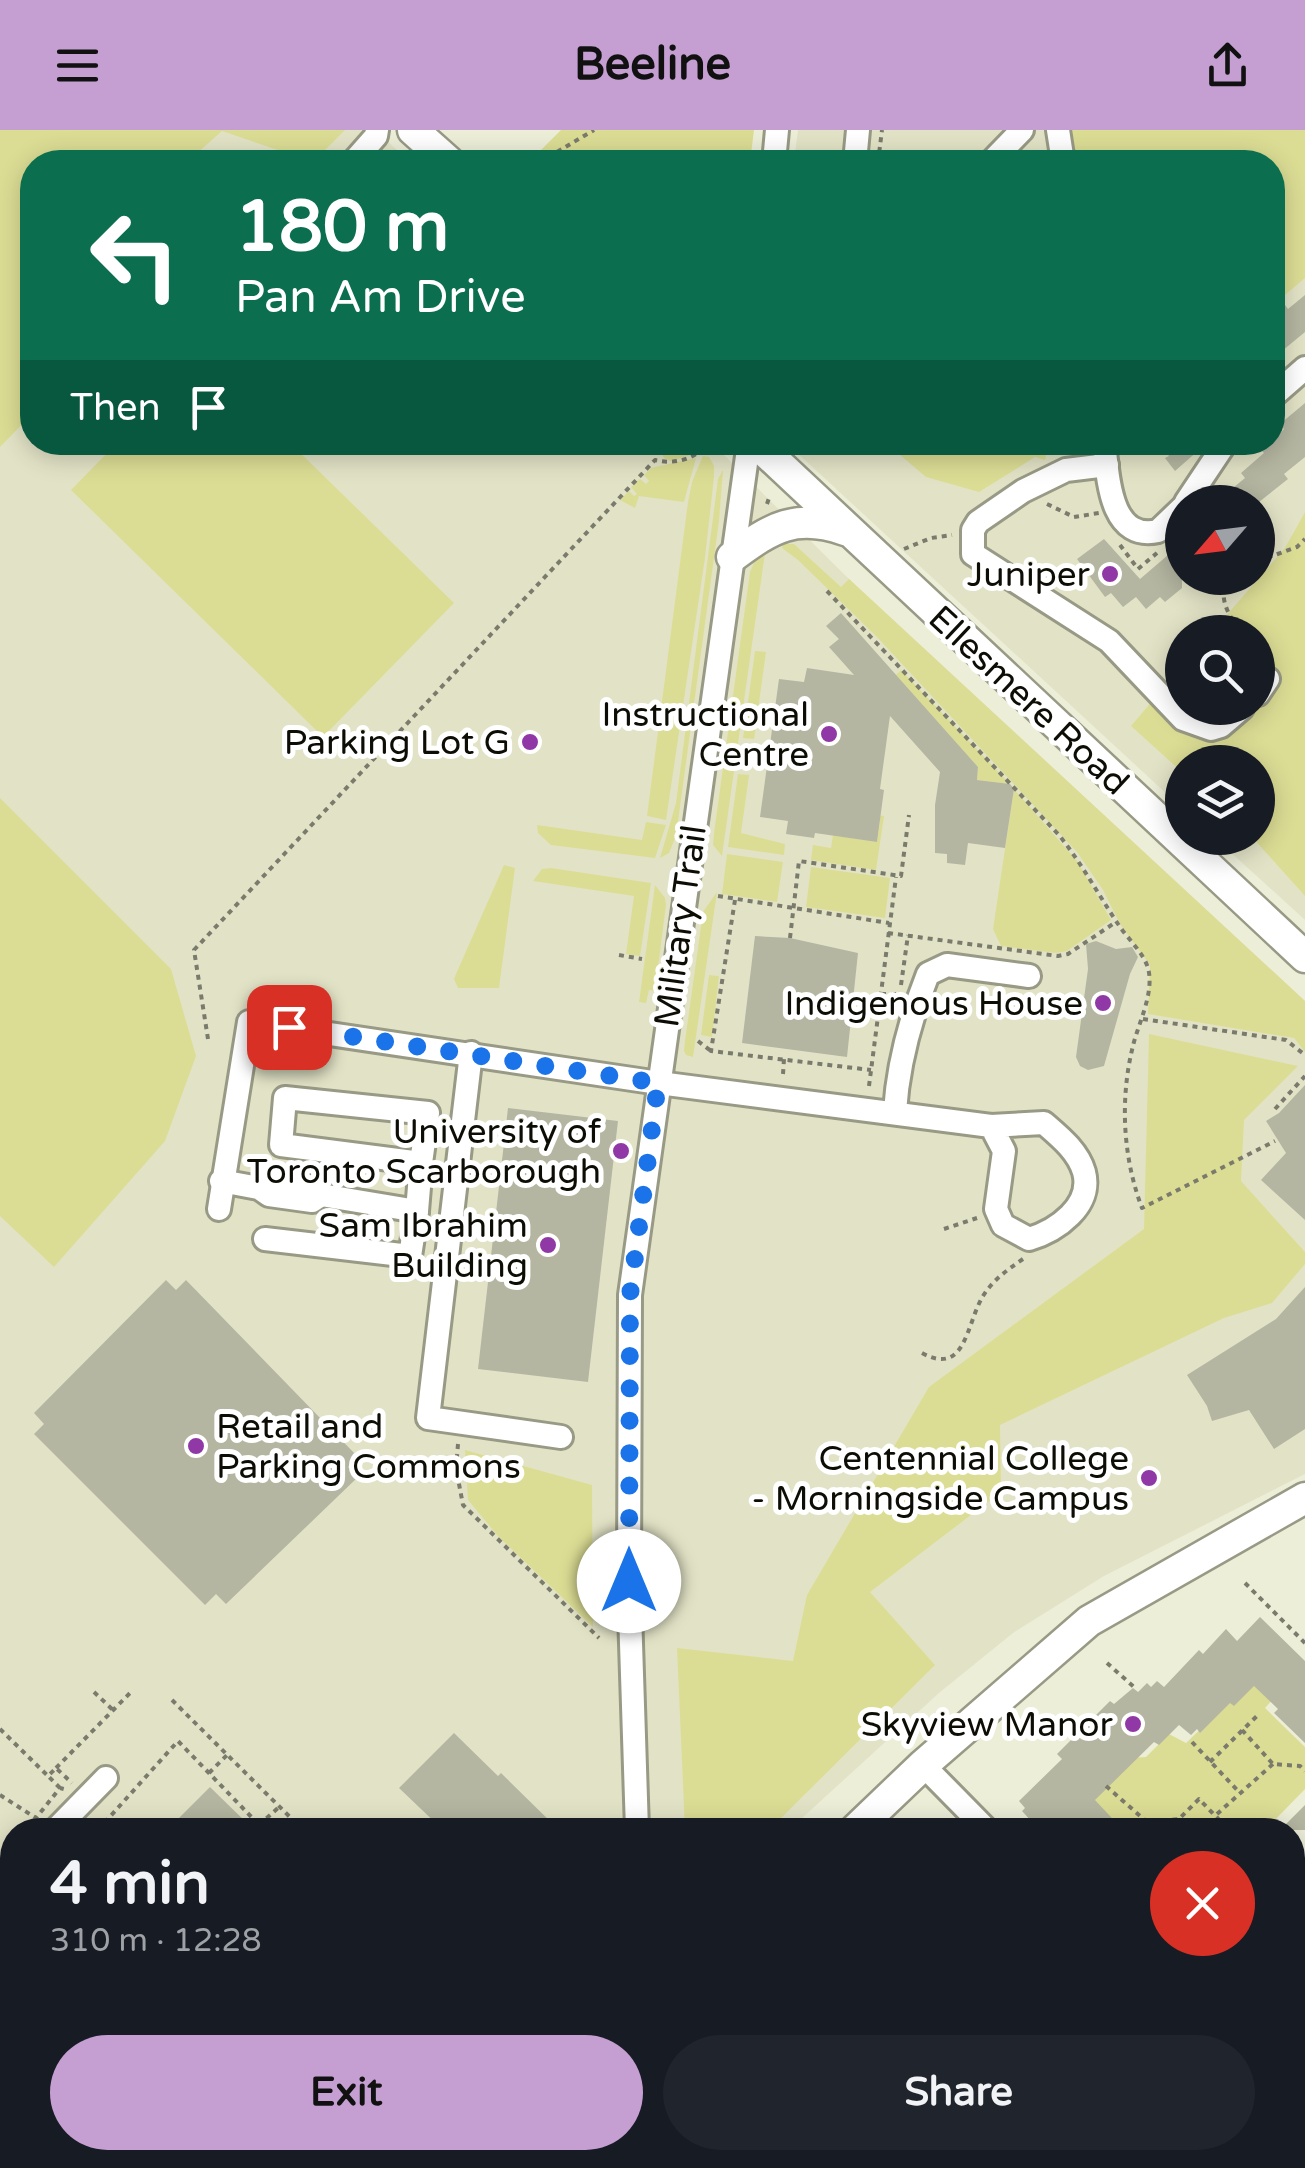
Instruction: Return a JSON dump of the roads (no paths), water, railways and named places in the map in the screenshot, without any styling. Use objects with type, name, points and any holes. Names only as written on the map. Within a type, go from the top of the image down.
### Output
[{"type":"main road","points":[[414,130],[436,150]]},
{"type":"main road","name":"Ellesmere Road","points":[[766,455],[1305,957]]},
{"type":"main road","points":[[732,557],[760,536],[790,525],[816,520],[848,531]]},
{"type":"main road","points":[[866,1818],[922,1764],[1089,1621],[1305,1498]]},
{"type":"street","points":[[1003,150],[1022,130]]},
{"type":"street","points":[[1285,386],[1305,368]]},
{"type":"street","name":"Military Trail","points":[[637,1818],[629,1581],[630,1295],[732,557],[750,455]]},
{"type":"street","points":[[1103,455],[1023,491],[978,522],[973,530],[973,554],[1109,641],[1165,701]]},
{"type":"street","points":[[1105,455],[1116,511],[1132,529],[1150,533],[1165,526]]},
{"type":"street","points":[[1197,485],[1217,455]]},
{"type":"street","points":[[1197,725],[1211,730],[1222,725]]},
{"type":"street","points":[[895,1111],[896,1088],[928,974],[947,965],[1030,976]]},
{"type":"street","points":[[218,1209],[249,1022],[658,1083],[991,1126],[1044,1122],[1068,1144],[1085,1175],[1082,1200],[1063,1223],[1047,1234],[1028,1240],[1003,1225],[996,1209],[1004,1151],[991,1126]]},
{"type":"street","points":[[471,1053],[428,1418],[560,1437]]},
{"type":"street","points":[[265,1239],[410,1256],[417,1211],[428,1114],[285,1098],[281,1145],[422,1164]]},
{"type":"street","points":[[222,1181],[259,1188],[269,1196],[312,1202],[321,1196],[417,1211]]},
{"type":"street","points":[[922,1764],[975,1818]]},
{"type":"street","points":[[66,1818],[106,1778]]},
{"type":"place","name":"Juniper","points":[[1110,574]]},
{"type":"place","name":"Instructional Centre","points":[[829,734]]},
{"type":"place","name":"Parking Lot G","points":[[530,742]]},
{"type":"place","name":"Indigenous House","points":[[1103,1003]]},
{"type":"place","name":"University of Toronto Scarborough","points":[[621,1151]]},
{"type":"place","name":"Sam Ibrahim Building","points":[[548,1245]]},
{"type":"place","name":"Retail and Parking Commons","points":[[196,1446]]},
{"type":"place","name":"Centennial College - Morningside Campus","points":[[1149,1478]]},
{"type":"place","name":"Skyview Manor","points":[[1133,1724]]}]
